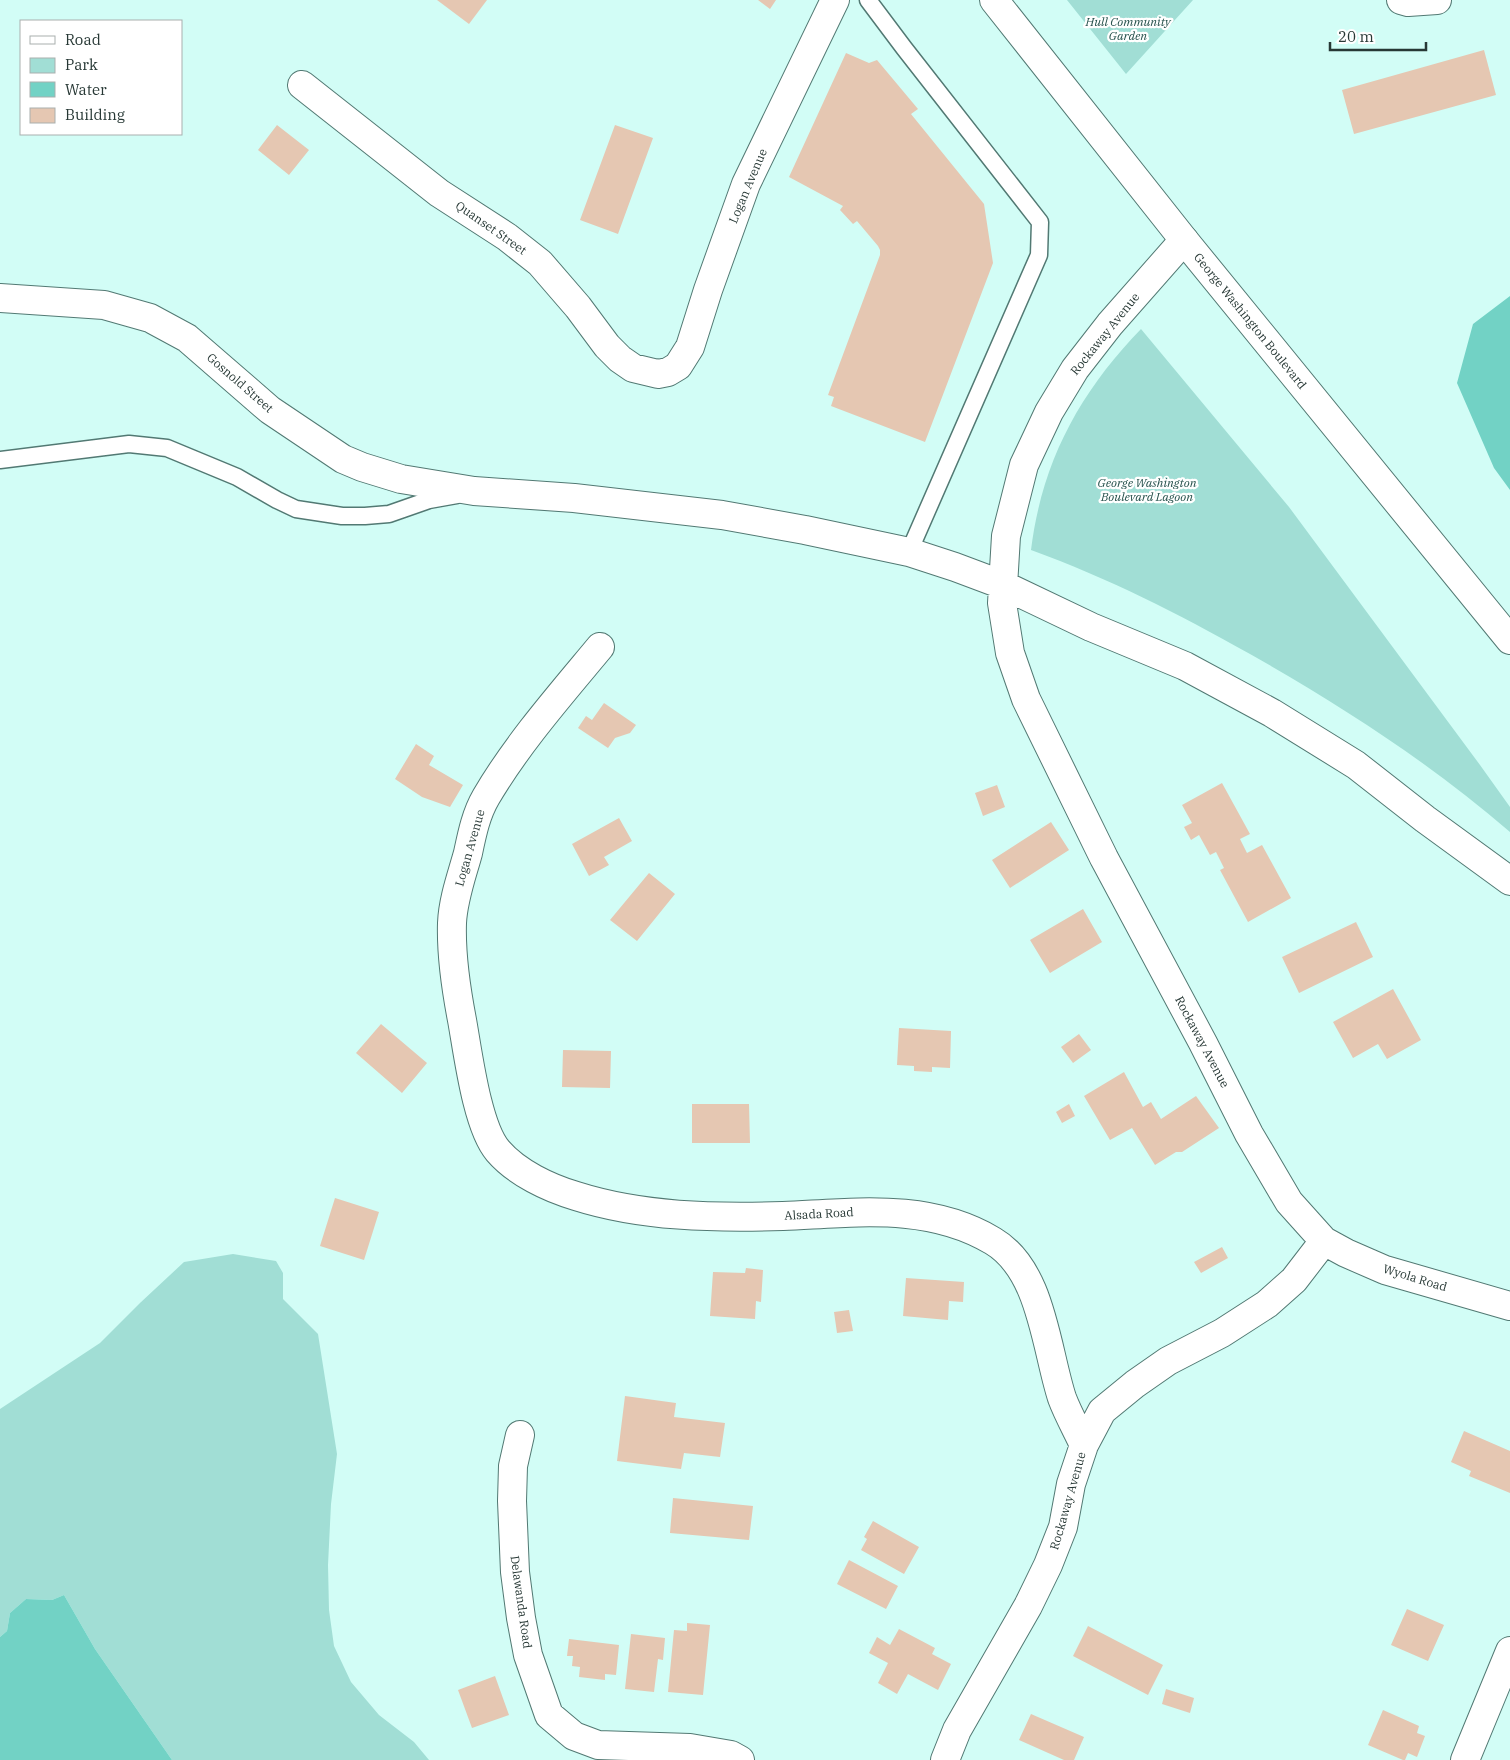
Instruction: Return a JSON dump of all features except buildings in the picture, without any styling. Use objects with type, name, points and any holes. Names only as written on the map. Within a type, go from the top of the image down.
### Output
[{"type":"street","name":"Logan Avenue","points":[[668,372],[678,366],[690,347],[746,184],[835,0]]},
{"type":"street","name":"George Washington Boulevard","points":[[994,0],[1184,240],[1510,640]]},
{"type":"street","points":[[1401,0],[1408,2],[1437,0]]},
{"type":"street","name":"Quanset Street","points":[[302,84],[439,193],[507,237],[540,263],[620,359],[633,368],[645,372],[658,374],[668,372]]},
{"type":"street","name":"Rockaway Avenue","points":[[945,1760],[957,1730],[1028,1606],[1048,1565],[1063,1527],[1071,1484],[1084,1445],[1102,1411],[1135,1384],[1168,1361],[1222,1333],[1267,1304],[1294,1280],[1324,1240],[1289,1202],[1249,1134],[1204,1043],[1104,858],[1026,699],[1010,653],[1002,603],[1006,536],[1024,465],[1049,412],[1075,369],[1110,324],[1184,240]]},
{"type":"street","name":"Gosnold Street","points":[[0,298],[104,305],[150,318],[187,338],[270,410],[343,459],[401,479],[474,491],[574,498],[722,515],[910,552],[1003,585],[1184,666],[1272,713],[1356,766],[1510,881]]},
{"type":"street","name":"Logan Avenue","points":[[474,1086],[459,1004],[453,953],[452,921],[474,828],[484,800],[534,727],[600,647]]},
{"type":"street","name":"Alsada Road","points":[[474,1086],[484,1126],[497,1150],[524,1173],[553,1189],[599,1204],[651,1212],[706,1216],[783,1216],[875,1211],[908,1213],[939,1219],[970,1229],[996,1243],[1018,1264],[1035,1296],[1063,1401],[1084,1445]]},
{"type":"street","name":"Wyola Road","points":[[1324,1240],[1346,1253],[1385,1270],[1510,1306]]},
{"type":"street","name":"Delawanda Road","points":[[520,1434],[513,1474],[512,1501],[515,1572],[528,1655],[549,1715],[574,1736],[598,1745],[690,1748],[731,1755],[740,1760]]},
{"type":"street","points":[[1465,1760],[1510,1651]]},
{"type":"lane","points":[[868,0],[1040,222],[1039,255],[910,552]]},
{"type":"lane","points":[[0,460],[129,444],[167,448],[237,477],[277,500],[296,508],[342,516],[389,514],[429,500],[474,491]]},
{"type":"green space","name":"Hull Community Garden","points":[[1067,0],[1193,0],[1126,74]]},
{"type":"green space","name":"George Washington Boulevard Lagoon","points":[[1141,329],[1289,507],[1480,765],[1510,807],[1510,832],[1449,782],[1417,759],[1318,694],[1223,639],[1169,611],[1088,573],[1031,550],[1036,518],[1044,487],[1067,430],[1082,403],[1100,378]]},
{"type":"green space","points":[[233,1254],[276,1261],[283,1273],[283,1299],[318,1334],[337,1454],[331,1504],[328,1565],[329,1610],[334,1646],[351,1682],[379,1715],[414,1742],[429,1760],[172,1760],[95,1649],[64,1595],[52,1600],[26,1599],[10,1613],[7,1631],[0,1637],[0,1409],[100,1343],[184,1262]]},
{"type":"water","points":[[1510,296],[1510,490],[1494,468],[1457,383],[1473,324]]},
{"type":"water","points":[[64,1595],[95,1649],[172,1760],[0,1760],[0,1637],[7,1631],[10,1613],[26,1599],[52,1600]]}]
